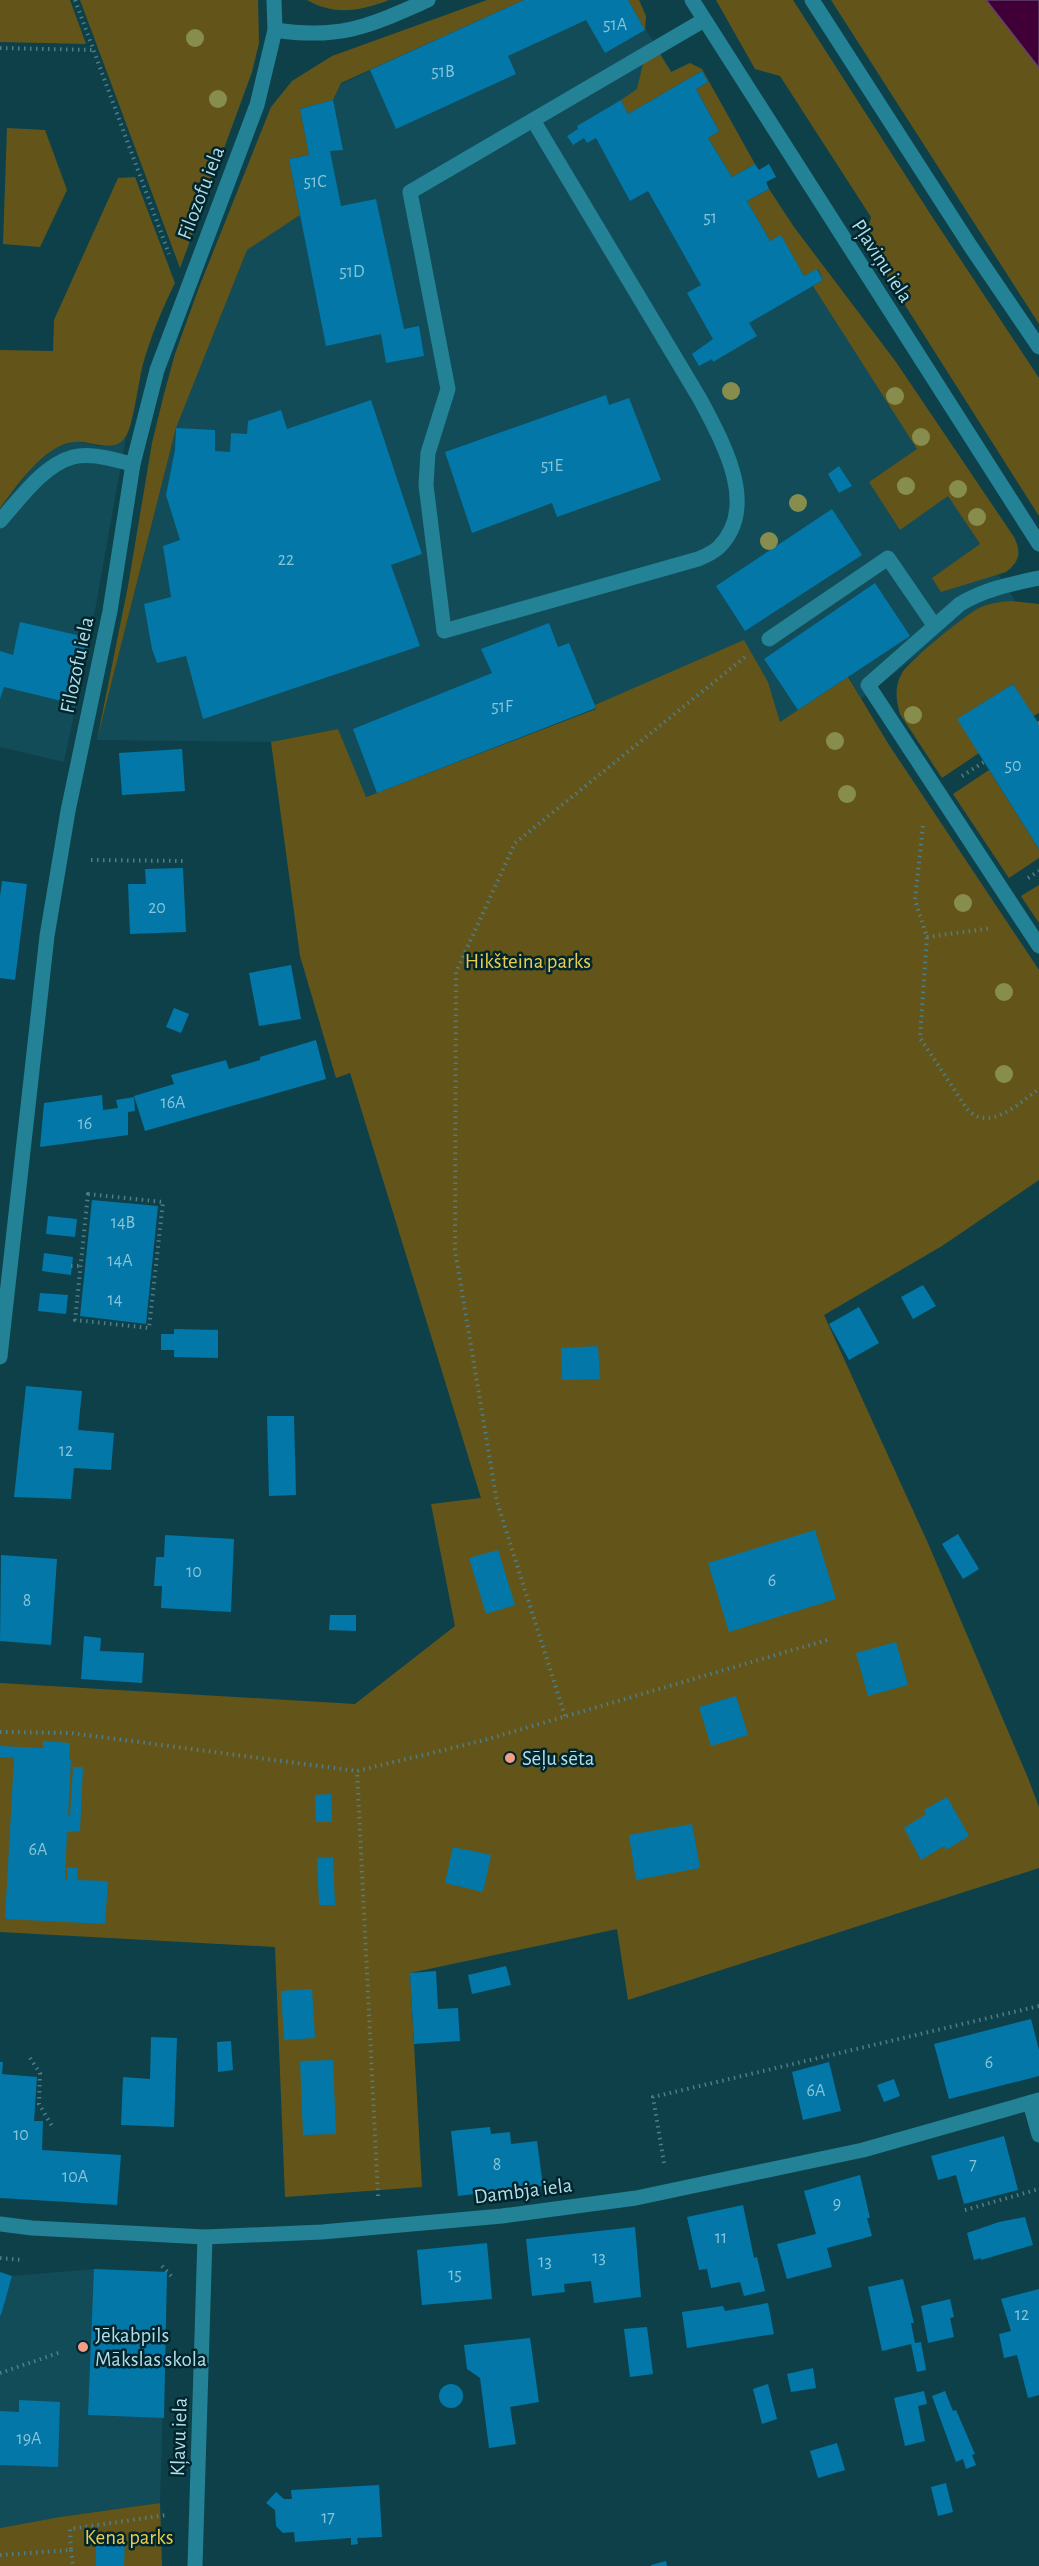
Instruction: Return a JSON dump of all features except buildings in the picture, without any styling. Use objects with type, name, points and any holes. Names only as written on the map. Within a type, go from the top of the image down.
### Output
[{"type":"street","name":"Filozofu iela","points":[[0,1357],[31,1071],[60,859],[110,611],[133,464],[157,370],[257,105],[275,30],[274,0]]},
{"type":"street","points":[[275,30],[305,34],[339,33],[370,26],[428,0]]},
{"type":"street","name":"Pļaviņu iela","points":[[692,0],[1039,544]]},
{"type":"street","points":[[812,0],[970,247],[1039,347]]},
{"type":"street","points":[[533,120],[719,434],[730,462],[737,493],[735,516],[723,543],[699,559],[444,631],[426,485],[428,453],[448,389],[410,192],[533,120],[704,20]]},
{"type":"street","points":[[0,522],[44,474],[60,462],[73,457],[89,456],[133,464]]},
{"type":"street","points":[[769,639],[888,558],[934,625]]},
{"type":"street","points":[[1039,578],[974,596],[934,625],[867,685],[1039,946]]},
{"type":"street","points":[[1035,2101],[1039,2135]]},
{"type":"street","name":"Dambja iela","points":[[0,2224],[32,2228],[205,2237],[378,2227],[502,2216],[670,2191],[863,2150],[1035,2101]]},
{"type":"street","name":"Kļavu iela","points":[[195,2566],[205,2237]]},
{"type":"path","points":[[75,0],[184,294]]},
{"type":"path","points":[[0,48],[94,50]]},
{"type":"path","points":[[565,1716],[498,1502],[455,1250],[456,972],[515,843],[769,639]]},
{"type":"path","points":[[938,792],[925,800],[915,900],[927,938],[920,1038],[967,1109],[978,1118],[992,1118],[1006,1112],[1039,1089]]},
{"type":"path","points":[[60,859],[186,861]]},
{"type":"path","points":[[927,938],[1024,923]]},
{"type":"path","points":[[88,1194],[163,1202],[148,1328],[75,1320],[84,1229],[88,1194]]},
{"type":"path","points":[[76,1228],[84,1229]]},
{"type":"path","points":[[71,1266],[80,1266]]},
{"type":"path","points":[[68,1303],[76,1304]]},
{"type":"path","points":[[0,1732],[70,1734],[357,1771],[481,1741],[827,1640]]},
{"type":"path","points":[[357,1771],[378,2227]]},
{"type":"path","points":[[670,2191],[653,2097],[1039,2006]]},
{"type":"path","points":[[30,2058],[40,2073],[39,2104],[52,2126]]},
{"type":"path","points":[[965,2210],[1039,2189]]},
{"type":"path","points":[[0,2258],[28,2260]]},
{"type":"path","points":[[153,2263],[162,2266],[174,2280]]},
{"type":"path","points":[[0,2373],[61,2352]]},
{"type":"path","points":[[73,2566],[70,2529],[174,2514]]},
{"type":"path","points":[[0,2555],[70,2550]]},
{"type":"shaded area","points":[[524,0],[628,0],[679,84],[702,71],[708,82],[696,90],[719,131],[708,138],[732,177],[755,164],[759,170],[769,164],[776,177],[766,182],[769,189],[747,201],[781,235],[805,276],[817,269],[823,280],[814,286],[918,449],[869,482],[949,496],[1016,602],[979,608],[861,699],[849,677],[780,722],[768,682],[596,708],[365,797],[338,729],[271,742],[97,740],[176,428],[247,250],[300,215],[289,159],[308,155],[300,109],[333,100],[341,84]]},
{"type":"shaded area","points":[[986,0],[1039,0],[1039,68]]},
{"type":"shaded area","points":[[126,437],[90,638],[64,762],[0,747],[0,508],[32,468],[54,449],[75,441],[99,446],[115,445]]},
{"type":"shaded area","name":"Jēkabpils Mākslas skola","points":[[94,2269],[167,2272],[160,2503],[0,2528],[0,2272],[12,2276]]},
{"type":"green space","points":[[0,0],[70,0],[86,44],[0,42]]},
{"type":"green space","points":[[80,0],[258,0],[259,43],[252,72],[180,268]]},
{"type":"green space","points":[[307,0],[389,0],[358,9],[338,10]]},
{"type":"green space","points":[[487,0],[524,0],[341,83],[333,100],[300,109],[309,155],[289,159],[300,215],[247,250],[176,428],[97,740],[128,586],[152,443],[164,394],[175,354],[198,290],[271,107],[292,81],[332,56]]},
{"type":"green space","points":[[628,0],[639,0],[646,16],[645,30]]},
{"type":"green space","points":[[716,0],[793,0],[1039,378],[1039,516],[865,242],[871,217],[780,76],[755,69]]},
{"type":"green space","points":[[831,0],[986,0],[1039,68],[1039,324]]},
{"type":"green space","points":[[658,51],[671,72],[690,63],[702,69],[755,164],[732,177],[708,138],[719,131],[696,89],[708,82],[702,71],[628,114],[621,100],[637,89],[644,60]]},
{"type":"green space","points":[[7,128],[45,130],[67,190],[40,247],[3,244]]},
{"type":"green space","points":[[135,177],[175,283],[146,354],[129,431],[116,445],[74,442],[52,450],[23,478],[0,508],[0,350],[53,351],[54,320],[118,178]]},
{"type":"green space","points":[[769,189],[794,227],[896,362],[1014,537],[1018,557],[1014,565],[1006,572],[941,592],[932,578],[980,544],[948,496],[900,530],[869,482],[917,449],[813,286],[823,280],[818,269],[804,276],[781,236],[770,241],[747,201]]},
{"type":"green space","points":[[1011,601],[1039,604],[1039,713],[1033,716],[1013,684],[958,719],[979,753],[942,778],[900,714],[896,694],[899,678],[915,658],[979,608]]},
{"type":"green space","name":"Hikšteina parks","points":[[744,640],[768,682],[780,722],[848,677],[889,745],[1039,970],[1039,1180],[942,1246],[824,1315],[927,1541],[1028,1778],[1039,1807],[1039,1868],[628,2000],[617,1929],[410,1973],[422,2187],[285,2197],[275,1947],[0,1932],[0,1683],[355,1704],[455,1626],[431,1504],[481,1498],[350,1073],[336,1078],[300,956],[271,742],[338,729],[366,797],[596,709],[595,705]]},
{"type":"green space","points":[[989,770],[1039,849],[1039,858],[1009,878],[953,794]]},
{"type":"green space","points":[[1039,885],[1039,923],[1021,896]]},
{"type":"green space","name":"Kena parks","points":[[160,2503],[162,2566],[0,2566],[0,2528]]},
{"type":"place","name":"Sēļu sēta","points":[[510,1758]]},
{"type":"place","name":"Jēkabpils Mākslas skola","points":[[83,2347]]}]
